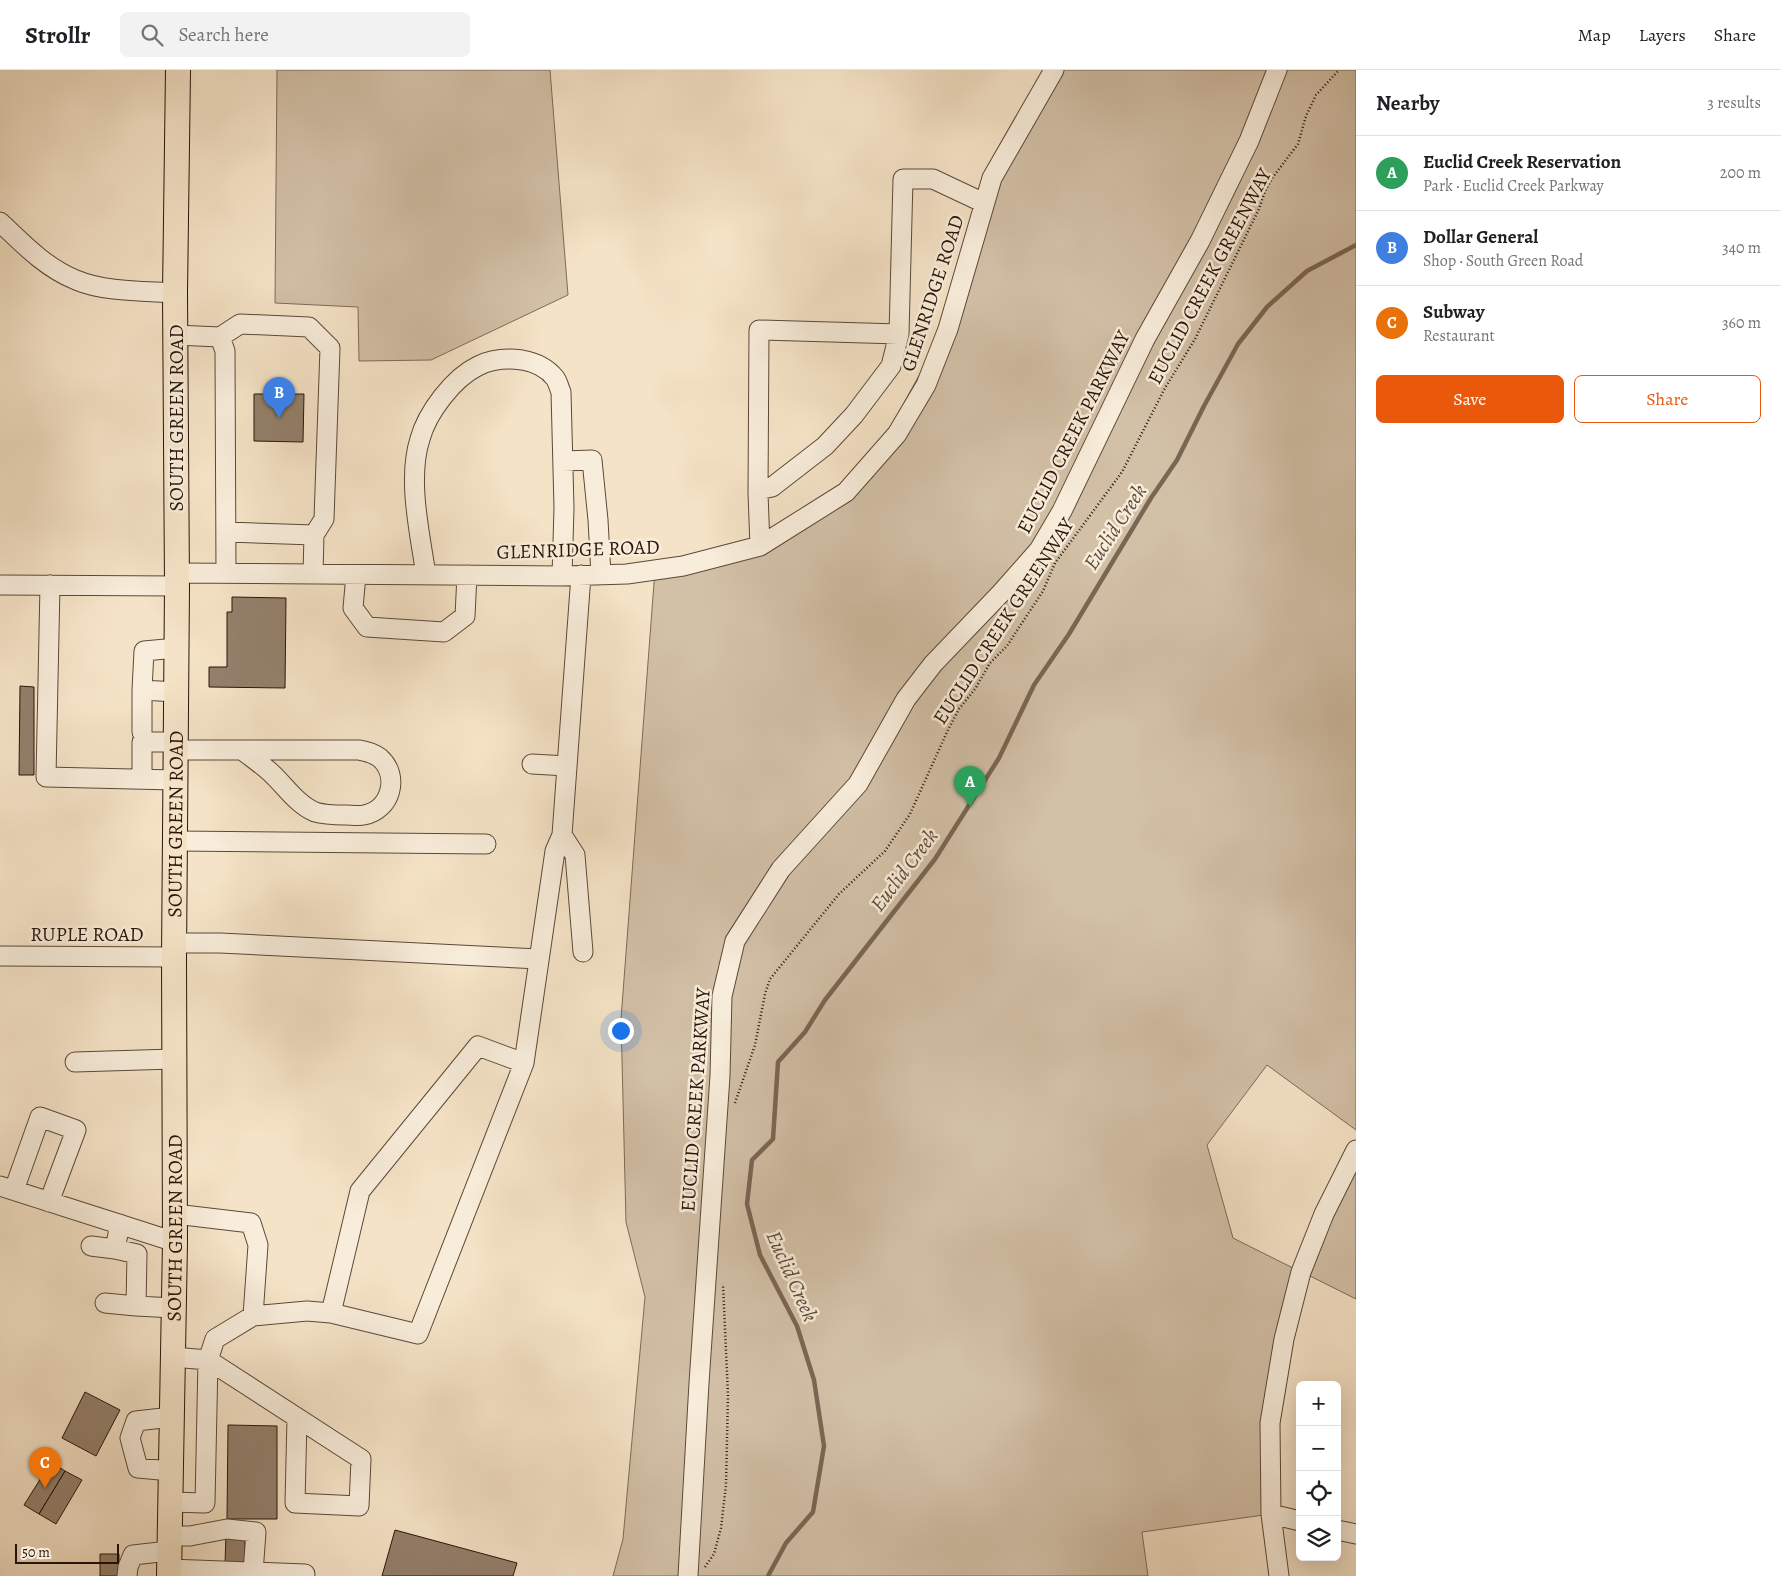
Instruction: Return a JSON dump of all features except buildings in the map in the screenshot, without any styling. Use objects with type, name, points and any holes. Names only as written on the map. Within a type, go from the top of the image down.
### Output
[{"type":"main road","name":"SOUTH GREEN ROAD","points":[[169,1558],[175,1242],[174,950],[177,580],[175,293],[178,70]]},
{"type":"street","name":"GLENRIDGE ROAD","points":[[0,584],[50,585],[177,580],[226,573],[562,576],[627,574],[683,566],[760,546],[846,492],[897,434],[926,386],[948,330],[992,178],[1054,70]]},
{"type":"street","name":"EUCLID CREEK PARKWAY","points":[[696,1572],[700,1373],[720,1076],[722,996],[735,941],[781,869],[858,784],[906,699],[933,664],[1039,550],[1062,511],[1146,339],[1200,241],[1248,141],[1277,70]]},
{"type":"street","points":[[758,490],[772,487],[825,446],[854,415],[891,366],[899,334],[903,179],[933,179],[984,203]]},
{"type":"street","points":[[0,222],[27,248],[54,269],[76,280],[101,287],[175,293]]},
{"type":"street","points":[[175,335],[220,337],[240,324],[310,327],[330,348],[324,519],[314,535],[313,574]]},
{"type":"street","points":[[760,546],[758,490],[759,330],[899,334]]},
{"type":"street","points":[[220,337],[225,351],[226,573]]},
{"type":"street","points":[[426,575],[415,499],[414,478],[420,439],[437,404],[457,382],[478,366],[505,358],[534,362],[555,378],[561,392],[563,461],[562,576]]},
{"type":"street","points":[[563,461],[592,460],[601,575]]},
{"type":"street","points":[[226,532],[314,535]]},
{"type":"street","points":[[356,574],[353,608],[367,627],[444,632],[465,616],[467,575]]},
{"type":"street","points":[[170,1502],[205,1503],[208,1360],[215,1339],[253,1316],[307,1311],[331,1313],[418,1334],[524,1063],[555,851],[562,835],[581,575]]},
{"type":"street","points":[[50,585],[46,777],[175,780]]},
{"type":"street","points":[[142,732],[144,651],[177,648]]},
{"type":"street","points":[[142,690],[176,692]]},
{"type":"street","points":[[142,779],[142,742],[242,750],[359,750],[371,752],[380,758],[388,768],[391,780],[390,790],[386,801],[376,810],[365,815],[327,815],[315,812],[301,803],[270,771],[242,750]]},
{"type":"street","points":[[532,764],[568,766]]},
{"type":"street","points":[[562,835],[575,855],[583,952]]},
{"type":"street","points":[[175,841],[486,844]]},
{"type":"street","name":"RUPLE ROAD","points":[[0,956],[174,950],[220,943],[539,959]]},
{"type":"street","points":[[331,1313],[360,1191],[478,1046],[524,1063]]},
{"type":"street","points":[[75,1062],[174,1060]]},
{"type":"street","points":[[49,1202],[76,1130],[40,1117],[4,1188],[175,1242]]},
{"type":"street","points":[[1279,1576],[1271,1514],[1270,1423],[1284,1340],[1301,1272],[1324,1214],[1356,1150]]},
{"type":"street","points":[[175,1214],[251,1224],[258,1246],[253,1316]]},
{"type":"street","points":[[114,1249],[120,1224]]},
{"type":"street","points":[[91,1246],[137,1254],[136,1306]]},
{"type":"street","points":[[105,1303],[174,1308]]},
{"type":"street","points":[[173,1358],[208,1360],[360,1459],[359,1506],[295,1503],[297,1418]]},
{"type":"street","points":[[171,1471],[138,1468],[130,1438],[136,1421],[172,1417]]},
{"type":"street","points":[[1271,1514],[1296,1520]]},
{"type":"street","points":[[169,1558],[190,1536],[227,1529],[256,1532],[253,1573]]},
{"type":"street","points":[[1341,1531],[1356,1534]]},
{"type":"street","points":[[127,1576],[133,1554],[169,1558],[253,1573],[305,1574]]},
{"type":"path","name":"EUCLID CREEK GREENWAY","points":[[732,1109],[755,1045],[765,994],[770,979],[839,894],[885,851],[910,814],[959,710],[975,689],[990,663],[1007,646],[1018,630],[1043,591],[1055,563],[1122,472],[1165,388],[1199,331],[1259,209],[1265,191],[1298,144],[1306,116],[1316,94],[1340,70]]},
{"type":"path","points":[[696,1572],[714,1554],[722,1528],[726,1485],[728,1396],[723,1278]]},
{"type":"shaded area","points":[[277,70],[550,70],[568,295],[431,360],[359,361],[358,307],[275,303]]},
{"type":"shaded area","points":[[1054,70],[1356,70],[1356,1130],[1267,1065],[1207,1145],[1233,1238],[1301,1272],[1284,1339],[1271,1514],[1142,1532],[1148,1576],[613,1576],[623,1539],[645,1297],[626,1222],[621,1019],[655,570],[760,546],[870,465],[952,315],[984,203]]},
{"type":"shaded area","points":[[1356,1168],[1356,1299],[1310,1276],[1332,1217]]},
{"type":"waterway","name":"Euclid Creek","points":[[768,1576],[786,1543],[813,1512],[824,1446],[814,1380],[797,1326],[760,1255],[747,1204],[752,1160],[773,1139],[778,1062],[805,1032],[825,1000],[935,859],[999,758],[1034,685],[1069,634],[1151,498],[1177,460],[1238,344],[1267,307],[1307,271],[1356,245]]},
{"type":"place","name":"Dollar General","points":[[279,418]]},
{"type":"place","name":"Euclid Creek Reservation","points":[[970,807]]},
{"type":"place","name":"Subway","points":[[45,1488]]}]
